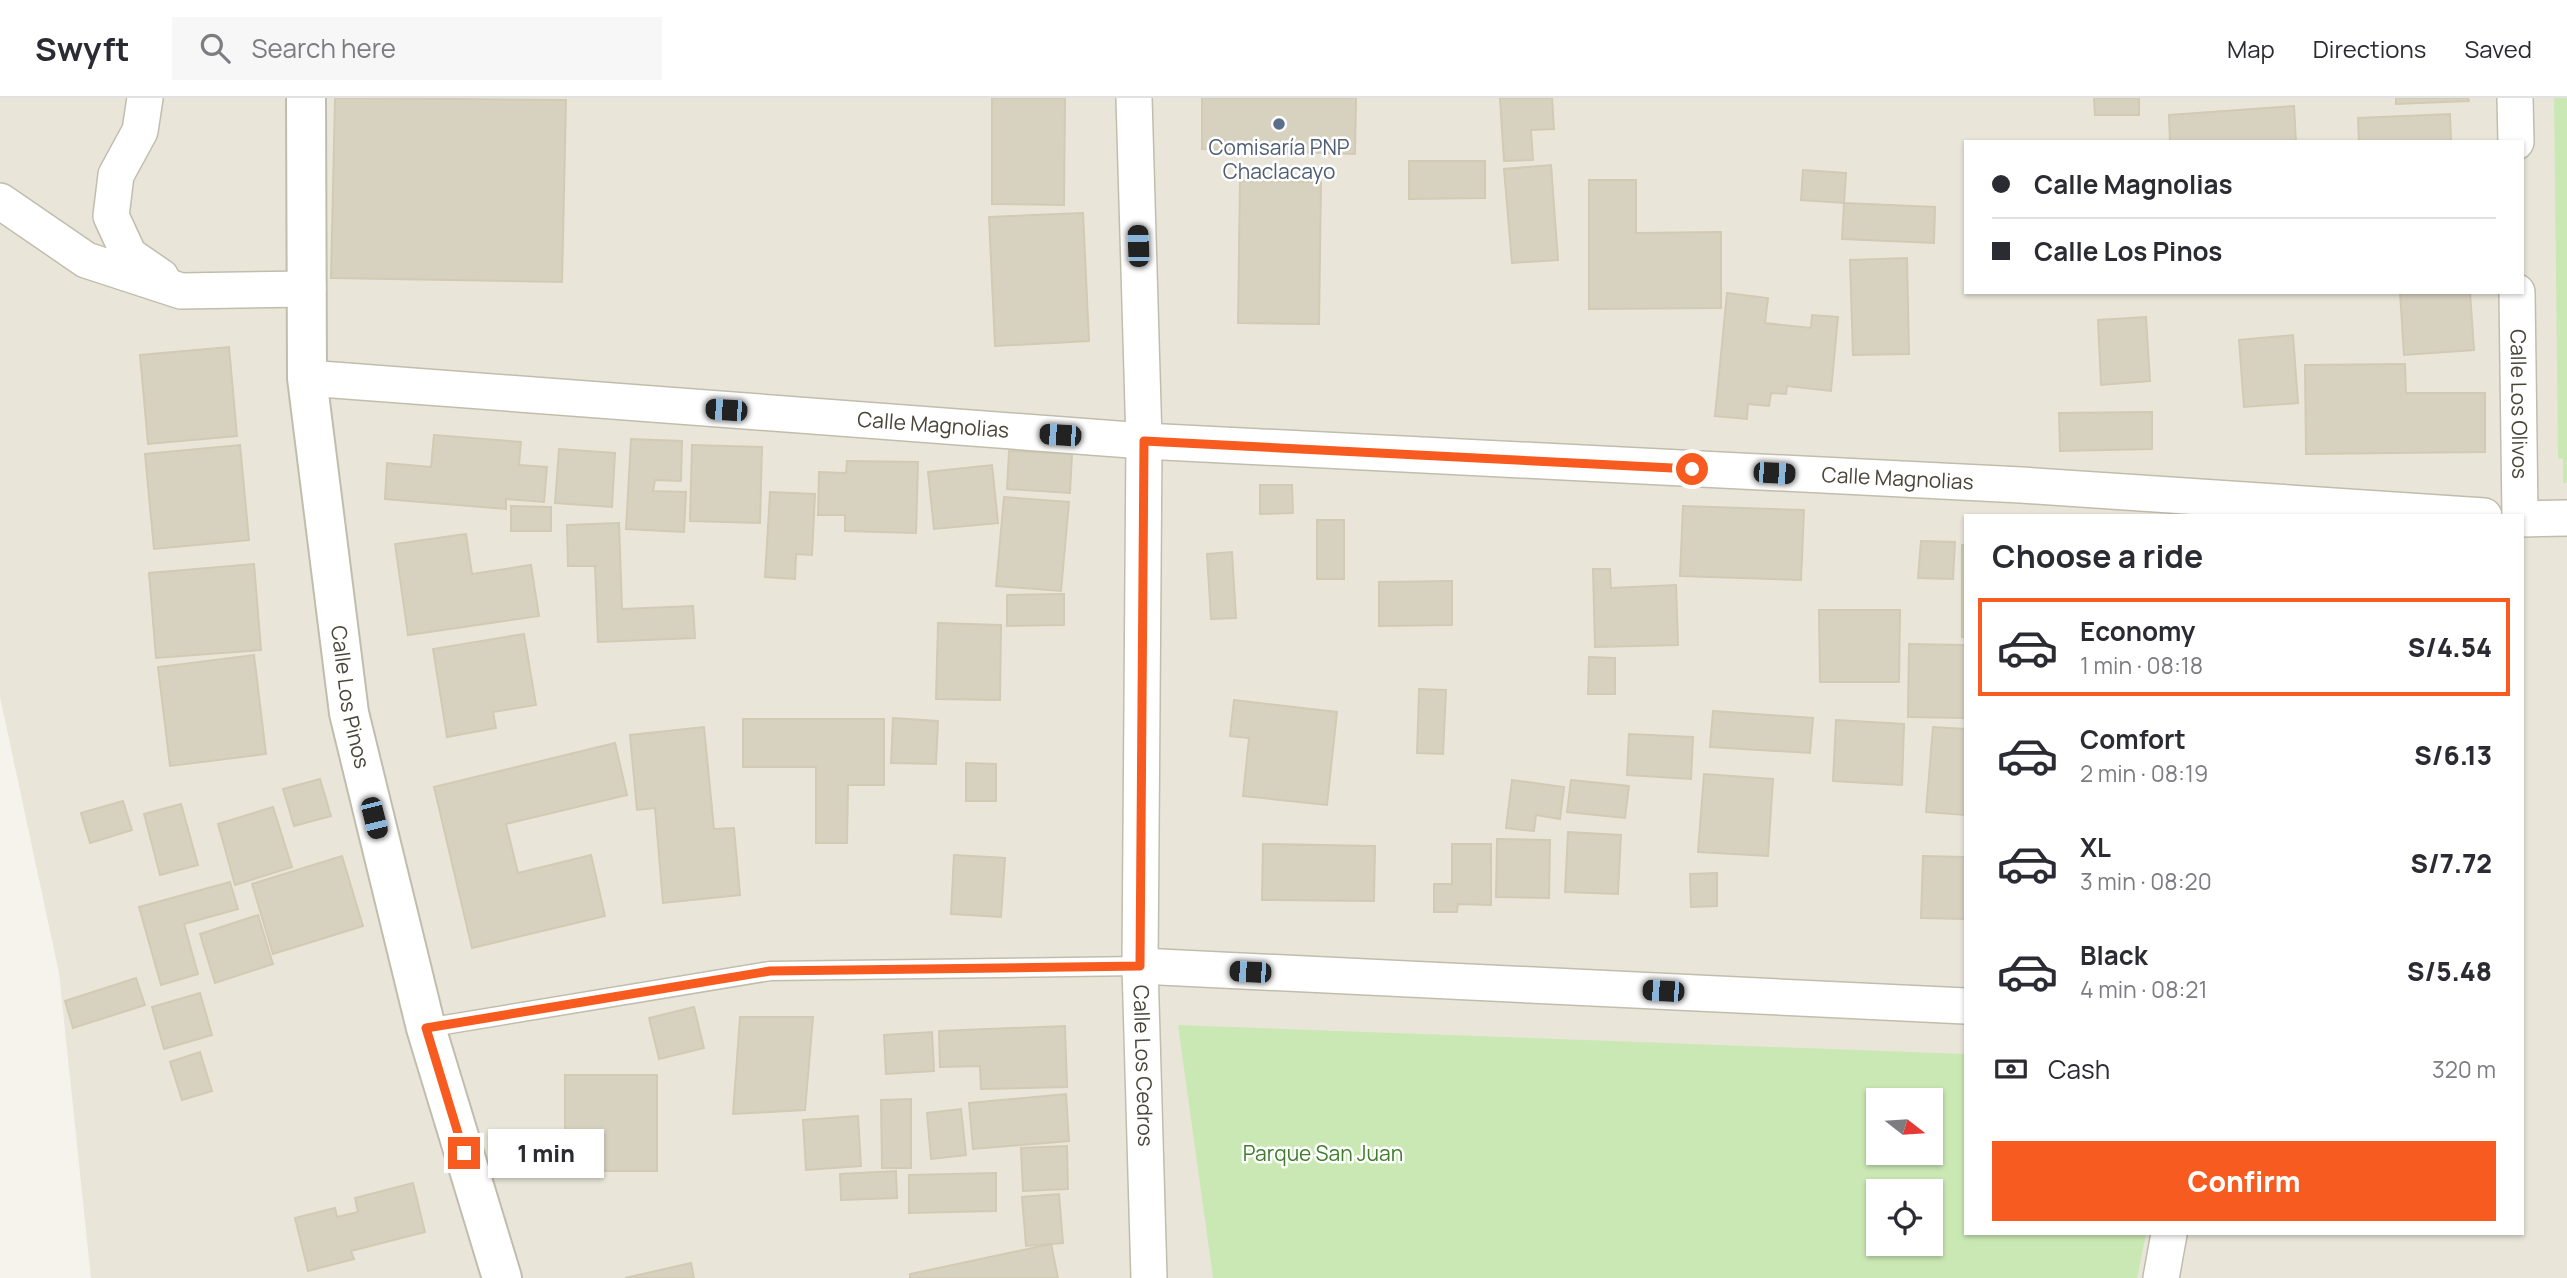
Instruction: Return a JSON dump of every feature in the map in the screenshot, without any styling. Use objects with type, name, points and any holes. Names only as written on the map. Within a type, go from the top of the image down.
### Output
[{"type":"street","points":[[145,98],[140,131],[116,175],[111,216],[130,255],[181,291]]},
{"type":"street","name":"Calle Los Pinos","points":[[306,98],[307,378],[349,713],[426,1028],[502,1278]]},
{"type":"street","name":"Calle Los Cedros","points":[[1134,98],[1144,441],[1140,966],[1149,1278]]},
{"type":"street","points":[[2515,98],[2516,140]]},
{"type":"street","points":[[0,201],[86,260],[181,291],[308,289]]},
{"type":"street","name":"Calle Los Olivos","points":[[2517,294],[2521,514]]},
{"type":"street","name":"Calle Magnolias","points":[[307,378],[1144,441],[2062,502],[2424,514]]},
{"type":"street","points":[[2524,517],[2567,518]]},
{"type":"street","points":[[1140,966],[1964,1006]]},
{"type":"street","points":[[2161,1278],[2169,1235]]},
{"type":"lane","points":[[426,1028],[770,971],[1140,966]]},
{"type":"shaded area","points":[[0,98],[2567,98],[2567,1278],[91,1278],[59,973],[0,697]]},
{"type":"green space","points":[[2554,98],[2567,98],[2567,483],[2563,483],[2563,459],[2558,458]]},
{"type":"green space","name":"Parque San Juan","points":[[1178,1025],[1964,1054],[1964,1235],[2146,1235],[2137,1278],[1213,1278]]},
{"type":"building","points":[[335,98],[566,100],[562,282],[331,278]]},
{"type":"building","points":[[992,98],[1065,98],[1064,205],[992,204]]},
{"type":"building","name":"Comisaría PNP Chaclacayo","points":[[1202,98],[1356,98],[1355,154],[1202,149]]},
{"type":"building","points":[[1500,98],[1552,98],[1554,129],[1531,130],[1533,160],[1504,161]]},
{"type":"building","points":[[2094,98],[2139,98],[2139,115],[2095,115]]},
{"type":"building","points":[[2396,98],[2468,98],[2469,101],[2396,104]]},
{"type":"building","points":[[2294,106],[2296,140],[2170,140],[2169,115]]},
{"type":"building","points":[[2450,114],[2451,140],[2359,140],[2358,118]]},
{"type":"building","points":[[1409,161],[1485,161],[1485,198],[1409,199]]},
{"type":"building","points":[[1551,165],[1558,260],[1512,263],[1504,169]]},
{"type":"building","points":[[1803,170],[1846,173],[1844,203],[1801,200]]},
{"type":"building","points":[[1589,180],[1636,180],[1636,233],[1721,232],[1721,308],[1589,309]]},
{"type":"building","points":[[1240,181],[1321,182],[1319,324],[1238,323]]},
{"type":"building","points":[[1844,203],[1935,207],[1934,243],[1842,239]]},
{"type":"building","points":[[1083,213],[1089,341],[995,346],[989,217]]},
{"type":"building","points":[[1907,258],[1909,354],[1853,355],[1850,260]]},
{"type":"building","points":[[1727,293],[1768,298],[1765,323],[1811,328],[1812,315],[1838,317],[1831,391],[1787,386],[1786,394],[1771,393],[1769,406],[1748,404],[1747,419],[1715,416]]},
{"type":"building","points":[[2400,294],[2470,294],[2474,350],[2404,355]]},
{"type":"building","points":[[2146,317],[2150,381],[2101,385],[2098,320]]},
{"type":"building","points":[[2293,335],[2298,403],[2244,407],[2239,340]]},
{"type":"building","points":[[229,347],[237,436],[148,444],[140,355]]},
{"type":"building","points":[[2405,364],[2406,393],[2485,393],[2485,452],[2306,454],[2305,365]]},
{"type":"building","points":[[2152,412],[2152,449],[2060,451],[2059,413]]},
{"type":"building","points":[[434,435],[521,442],[519,465],[547,467],[544,502],[506,499],[506,509],[385,499],[387,463],[431,467]]},
{"type":"building","points":[[631,439],[682,441],[681,481],[655,480],[653,491],[686,492],[684,532],[626,529]]},
{"type":"building","points":[[240,445],[249,540],[154,549],[145,454]]},
{"type":"building","points":[[692,445],[762,447],[760,523],[690,521]]},
{"type":"building","points":[[559,449],[615,453],[612,507],[555,503]]},
{"type":"building","points":[[1009,451],[1072,454],[1070,493],[1007,489]]},
{"type":"building","points":[[847,461],[918,462],[916,533],[845,531],[845,515],[818,515],[819,472],[846,473]]},
{"type":"building","points":[[992,465],[998,523],[934,529],[928,472]]},
{"type":"building","points":[[1260,485],[1292,485],[1293,513],[1260,514]]},
{"type":"building","points":[[770,492],[815,494],[812,555],[796,554],[795,579],[765,577]]},
{"type":"building","points":[[1004,497],[1069,502],[1061,591],[996,586]]},
{"type":"building","points":[[511,506],[551,507],[551,531],[511,531]]},
{"type":"building","points":[[1683,506],[1804,510],[1801,580],[1680,576]]},
{"type":"building","points":[[1317,520],[1344,520],[1344,579],[1317,579]]},
{"type":"building","points":[[619,523],[622,609],[693,606],[695,638],[598,642],[595,566],[568,566],[567,525]]},
{"type":"building","points":[[466,534],[472,574],[531,565],[539,616],[408,635],[395,544]]},
{"type":"building","points":[[1921,541],[1955,542],[1953,579],[1918,578]]},
{"type":"building","points":[[1962,545],[1964,545],[1964,637]]},
{"type":"building","points":[[1232,552],[1236,618],[1211,619],[1207,554]]},
{"type":"building","points":[[254,564],[261,650],[156,658],[149,573]]},
{"type":"building","points":[[1593,569],[1610,569],[1611,588],[1676,585],[1678,645],[1595,647]]},
{"type":"building","points":[[1452,581],[1452,625],[1379,626],[1379,582]]},
{"type":"building","points":[[1064,594],[1064,625],[1007,626],[1007,595]]},
{"type":"building","points":[[1819,610],[1900,610],[1899,682],[1820,682]]},
{"type":"building","points":[[938,623],[1001,625],[1000,700],[936,699]]},
{"type":"building","points":[[524,634],[536,705],[493,712],[496,728],[447,737],[433,649]]},
{"type":"building","points":[[1909,644],[1964,645],[1964,718],[1908,717]]},
{"type":"building","points":[[254,655],[266,754],[170,766],[158,667]]},
{"type":"building","points":[[1589,657],[1615,658],[1615,694],[1588,694]]},
{"type":"building","points":[[1419,689],[1446,690],[1443,754],[1417,753]]},
{"type":"building","points":[[1234,700],[1337,712],[1327,805],[1243,796],[1249,738],[1230,736]]},
{"type":"building","points":[[1713,711],[1813,718],[1810,753],[1710,747]]},
{"type":"building","points":[[893,718],[938,721],[936,764],[891,763]]},
{"type":"building","points":[[743,719],[884,719],[884,785],[848,785],[847,843],[816,843],[816,767],[743,767]]},
{"type":"building","points":[[1836,720],[1904,724],[1902,785],[1833,781]]},
{"type":"building","points":[[704,727],[714,829],[734,828],[740,895],[663,903],[655,808],[637,810],[630,735]]},
{"type":"building","points":[[1933,727],[1964,729],[1964,815],[1926,812]]},
{"type":"building","points":[[1629,734],[1693,737],[1691,779],[1627,775]]},
{"type":"building","points":[[615,743],[627,795],[506,824],[518,873],[591,855],[605,916],[472,948],[434,787]]},
{"type":"building","points":[[966,763],[996,764],[996,801],[966,801]]},
{"type":"building","points":[[1704,774],[1773,779],[1768,856],[1698,852]]},
{"type":"building","points":[[320,779],[331,816],[294,826],[283,789]]},
{"type":"building","points":[[1512,780],[1564,787],[1560,819],[1536,815],[1534,831],[1506,828]]},
{"type":"building","points":[[1571,780],[1629,786],[1625,818],[1567,812]]},
{"type":"building","points":[[123,801],[132,830],[90,843],[81,813]]},
{"type":"building","points":[[181,804],[198,865],[160,875],[144,814]]},
{"type":"building","points":[[273,807],[292,867],[235,885],[218,824]]},
{"type":"building","points":[[1568,832],[1621,835],[1618,894],[1565,892]]},
{"type":"building","points":[[1497,839],[1550,840],[1549,898],[1496,897]]},
{"type":"building","points":[[1263,844],[1375,846],[1374,901],[1262,900]]},
{"type":"building","points":[[1452,844],[1491,844],[1491,905],[1458,904],[1457,912],[1434,912],[1434,884],[1452,884]]},
{"type":"building","points":[[954,855],[1005,858],[1001,917],[951,914]]},
{"type":"building","points":[[342,856],[363,926],[273,954],[252,884]]},
{"type":"building","points":[[1923,856],[1964,857],[1964,919],[1921,918]]},
{"type":"building","points":[[1717,873],[1717,906],[1691,907],[1690,874]]},
{"type":"building","points":[[230,882],[238,909],[184,924],[198,974],[161,985],[139,907]]},
{"type":"building","points":[[258,915],[273,964],[215,983],[200,934]]},
{"type":"building","points":[[136,978],[145,1005],[73,1028],[65,1001]]},
{"type":"building","points":[[200,993],[212,1035],[164,1049],[152,1007]]},
{"type":"building","points":[[694,1007],[704,1048],[659,1059],[649,1018]]},
{"type":"building","points":[[740,1017],[813,1017],[805,1110],[733,1114]]},
{"type":"building","points":[[1065,1026],[1067,1087],[981,1089],[980,1066],[940,1067],[939,1031]]},
{"type":"building","points":[[932,1032],[934,1071],[886,1074],[884,1035]]},
{"type":"building","points":[[200,1052],[212,1091],[182,1100],[170,1062]]},
{"type":"building","points":[[565,1075],[657,1075],[657,1171],[565,1171]]},
{"type":"building","points":[[1066,1094],[1069,1141],[973,1149],[969,1103]]},
{"type":"building","points":[[911,1099],[911,1168],[882,1168],[881,1100]]},
{"type":"building","points":[[961,1109],[966,1155],[931,1159],[927,1113]]},
{"type":"building","points":[[858,1116],[861,1166],[806,1170],[803,1120]]},
{"type":"building","points":[[1067,1146],[1068,1189],[1023,1191],[1021,1148]]},
{"type":"building","points":[[896,1171],[897,1198],[841,1200],[840,1174]]},
{"type":"building","points":[[996,1173],[996,1211],[909,1213],[909,1175]]},
{"type":"building","points":[[413,1183],[425,1232],[351,1251],[354,1259],[308,1271],[295,1218],[335,1208],[337,1217],[358,1212],[355,1198]]},
{"type":"building","points":[[1059,1194],[1063,1243],[1026,1246],[1022,1197]]},
{"type":"building","points":[[1051,1244],[1058,1278],[910,1278],[910,1274]]},
{"type":"building","points":[[691,1263],[694,1278],[625,1278]]},
{"type":"place","name":"Comisaría PNP Chaclacayo","points":[[1279,124]]},
{"type":"route","points":[[464,1153],[426,1028],[770,971],[1140,966],[1144,441],[1692,469]]}]
